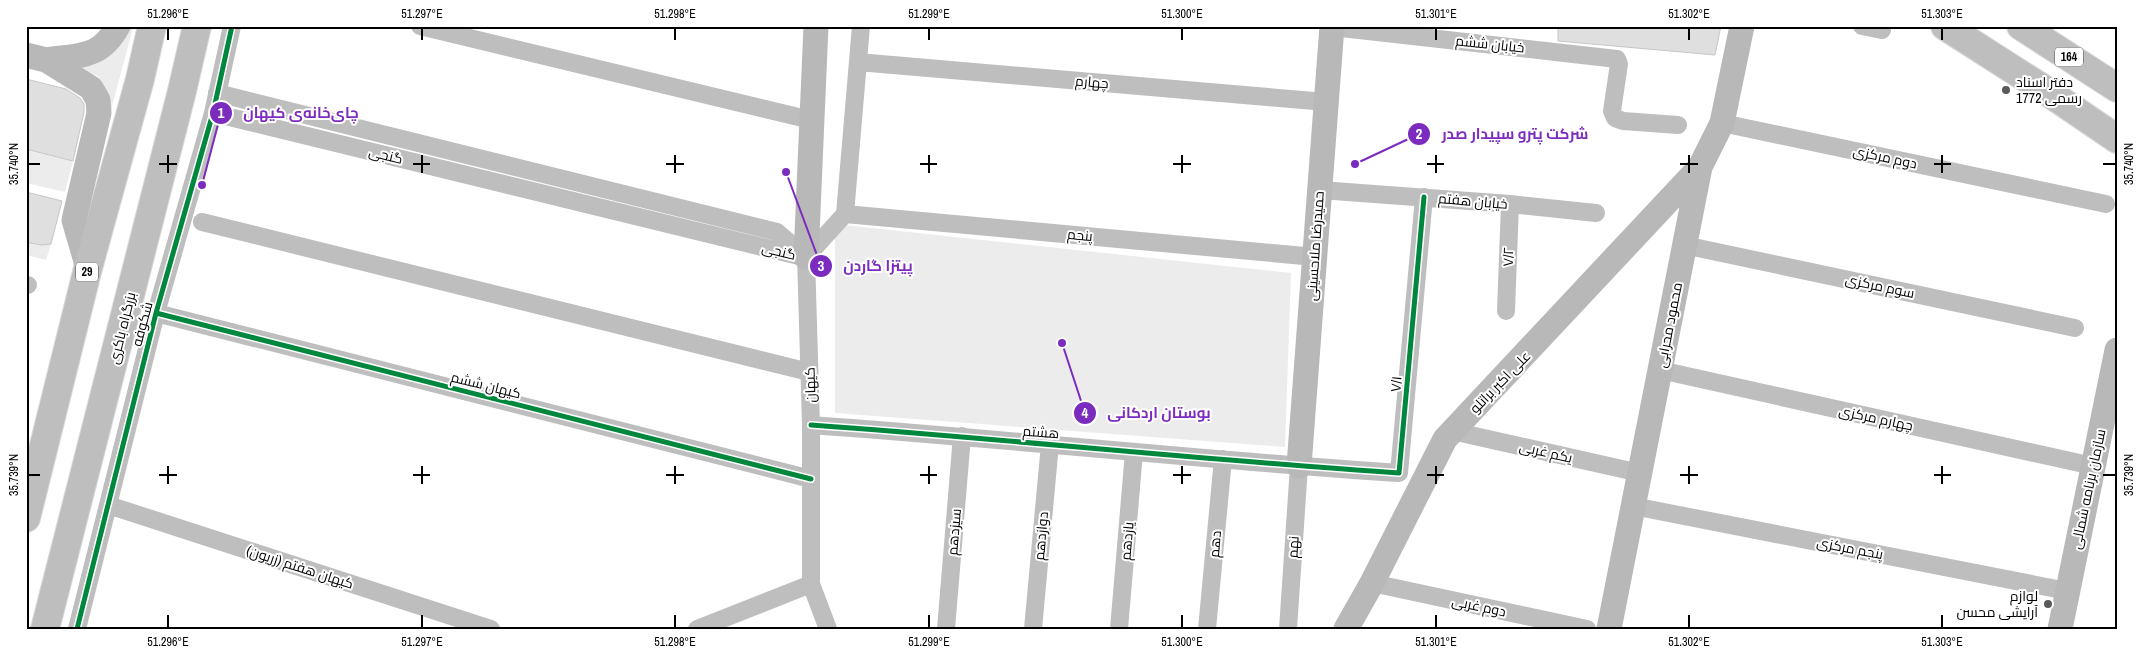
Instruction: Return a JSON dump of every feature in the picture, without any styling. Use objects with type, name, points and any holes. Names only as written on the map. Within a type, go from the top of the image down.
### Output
[{"type":"main road","name":"29","points":[[26,518],[88,268],[140,80],[152,26]]},
{"type":"main road","name":"بزرگراه باکری","points":[[45,629],[197,26]]},
{"type":"main road","points":[[1945,26],[2117,139]]},
{"type":"main road","name":"164","points":[[2021,26],[2117,88]]},
{"type":"street","points":[[36,57],[95,52],[110,40],[118,26]]},
{"type":"street","name":"شکوفه","points":[[77,629],[156,313],[213,113],[232,26]]},
{"type":"street","points":[[420,26],[812,120]]},
{"type":"street","name":"کیهان","points":[[816,26],[806,257],[811,425],[811,584],[828,629]]},
{"type":"street","points":[[806,257],[845,214],[861,26]]},
{"type":"street","name":"خیابان ششم","points":[[1332,26],[1617,59],[1612,111],[1616,118],[1678,126]]},
{"type":"street","name":"حمیدرضا ملاحسینی","points":[[1299,466],[1332,26]]},
{"type":"street","name":"محمود محرابی","points":[[1608,629],[1700,167],[1722,123],[1742,26]]},
{"type":"street","points":[[1862,26],[1882,30]]},
{"type":"street","points":[[36,57],[91,88],[98,100],[99,113],[74,220],[88,268]]},
{"type":"street","name":"چهارم","points":[[858,62],[1326,102]]},
{"type":"street","name":"گنجی","points":[[217,92],[777,232],[806,257]]},
{"type":"street","name":"گنجی","points":[[213,113],[806,257]]},
{"type":"street","name":"دوم مرکزی","points":[[1722,123],[2106,204]]},
{"type":"street","name":"علی اکبر براتلو","points":[[1346,629],[1372,584],[1445,439],[1700,167]]},
{"type":"street","name":"خیابان هفتم","points":[[1320,190],[1510,204],[1596,213]]},
{"type":"street","name":"۷/۱","points":[[1299,466],[1398,473],[1424,197]]},
{"type":"street","name":"۷/۲","points":[[1506,311],[1510,204]]},
{"type":"street","name":"پنجم","points":[[845,214],[1315,257]]},
{"type":"street","points":[[202,222],[809,372]]},
{"type":"street","name":"سوم مرکزی","points":[[1684,245],[2075,328]]},
{"type":"street","name":"کیهان ششم","points":[[156,313],[811,479]]},
{"type":"street","name":"سازمان برنامه شمالی","points":[[2060,629],[2093,466],[2108,432],[2117,350]]},
{"type":"street","name":"چهارم مرکزی","points":[[1660,370],[2093,466]]},
{"type":"street","name":"هشتم","points":[[811,425],[962,436],[1299,466]]},
{"type":"street","name":"یکم غربی","points":[[1452,431],[1640,473]]},
{"type":"street","name":"سیزدهم","points":[[946,629],[962,436]]},
{"type":"street","name":"دوازدهم","points":[[1033,629],[1050,444]]},
{"type":"street","name":"یازدهم","points":[[1119,629],[1134,452]]},
{"type":"street","name":"دهم","points":[[1207,629],[1223,459]]},
{"type":"street","name":"نهم","points":[[1288,629],[1299,466]]},
{"type":"street","name":"کیهان هفتم (زریون)","points":[[108,505],[491,629]]},
{"type":"street","name":"پنجم مرکزی","points":[[1633,506],[2067,591]]},
{"type":"street","points":[[697,629],[811,584]]},
{"type":"street","name":"دوم غربی","points":[[1372,584],[1586,629]]},
{"type":"shaded area","points":[[129,26],[133,28],[109,117],[106,94],[98,76],[51,61]]},
{"type":"shaded area","points":[[26,149],[73,161],[65,192],[26,183]]},
{"type":"shaded area","points":[[835,224],[1291,273],[1285,447],[835,413]]},
{"type":"shaded area","points":[[27,242],[41,245],[51,244],[46,260],[26,255]]},
{"type":"building","points":[[1558,26],[1721,26],[1715,55],[1558,41]]},
{"type":"building","points":[[26,79],[66,89],[80,98],[84,104],[84,112],[73,161],[26,149]]},
{"type":"building","points":[[26,192],[62,201],[51,244],[41,245],[26,242]]},
{"type":"cycle path","points":[[77,629],[156,313],[213,113],[232,26]]},
{"type":"cycle path","points":[[811,425],[1399,473],[1424,197]]},
{"type":"cycle path","points":[[156,313],[811,479]]},
{"type":"place","name":"دفتر اسناد رسمی 1772","points":[[2006,90]]},
{"type":"place","name":"شرکت پترو سپیدار صدر","points":[[1355,164]]},
{"type":"place","name":"پیتزا گاردن","points":[[786,172]]},
{"type":"place","name":"چای‌خانه‌ی کیهان","points":[[202,185]]},
{"type":"place","name":"بوستان اردکانی","points":[[1062,343]]},
{"type":"place","name":"لوازم آرایشی محسن","points":[[2048,604]]}]
